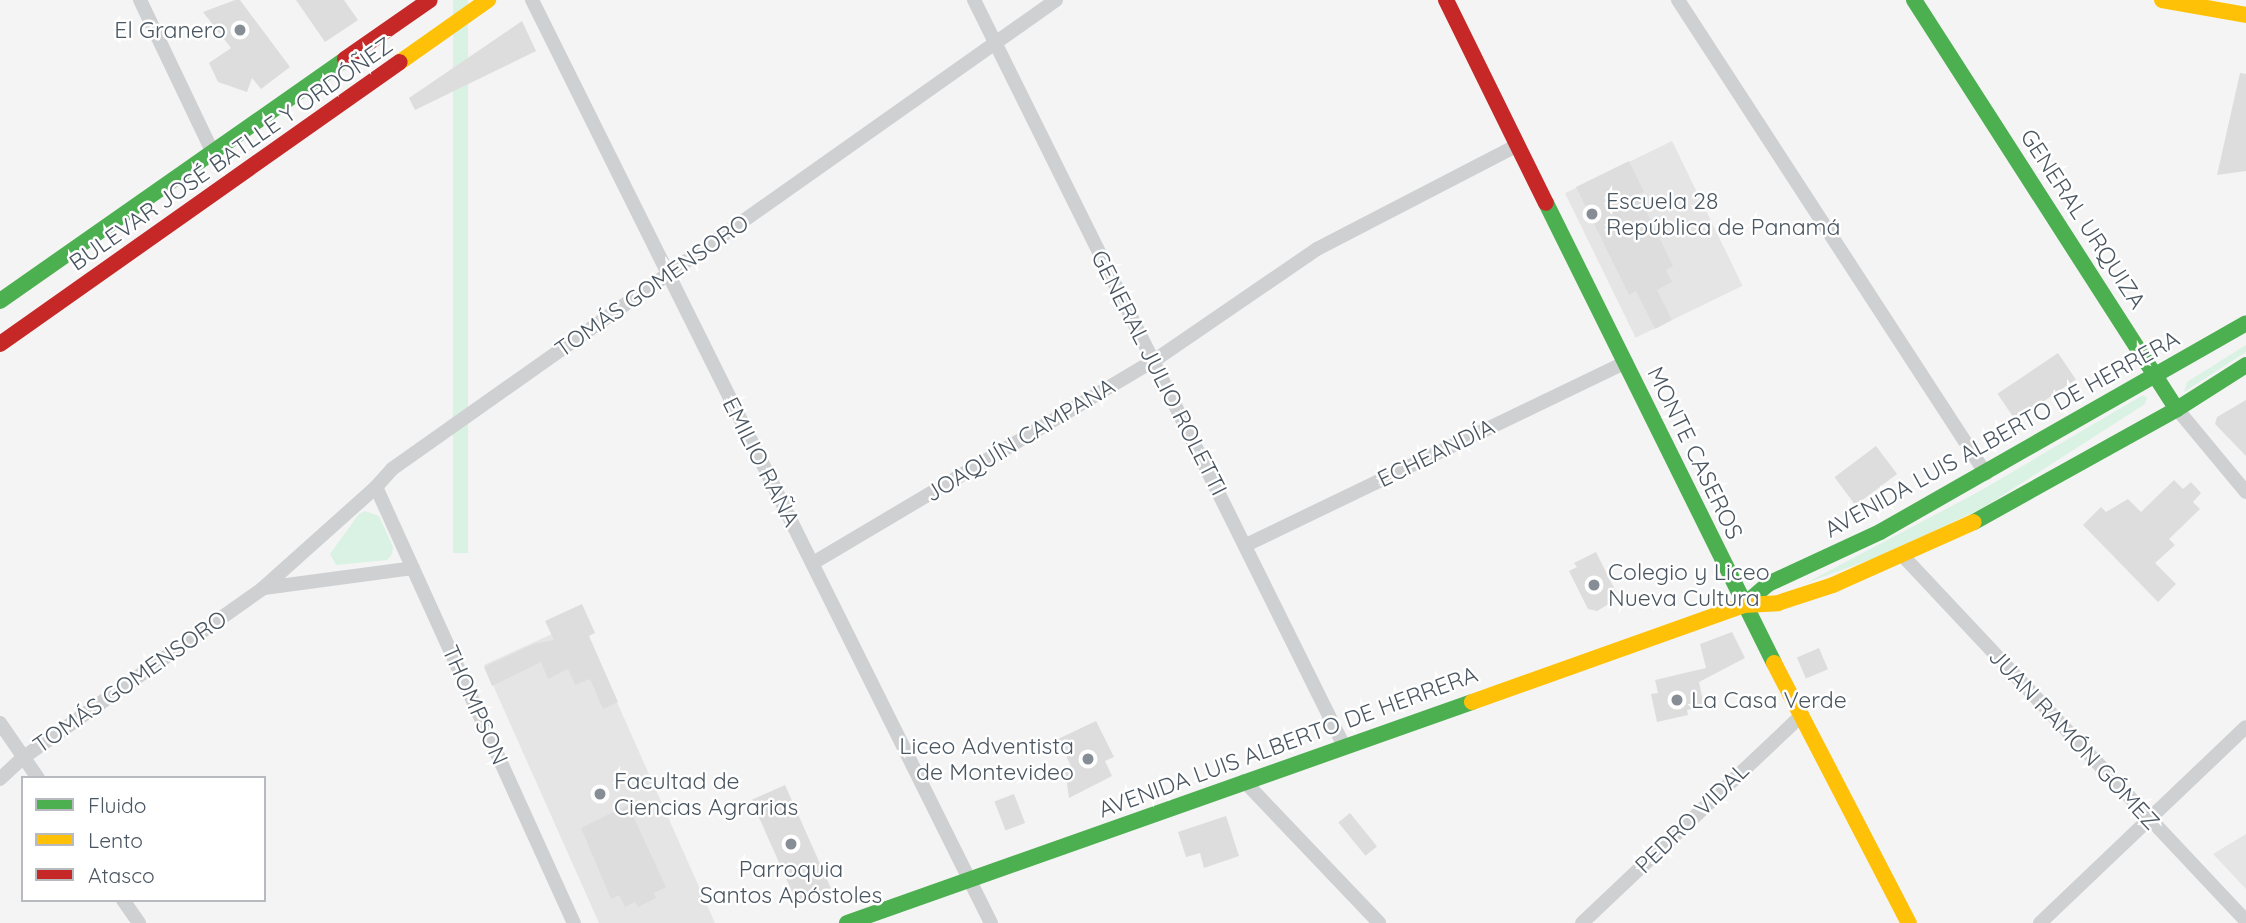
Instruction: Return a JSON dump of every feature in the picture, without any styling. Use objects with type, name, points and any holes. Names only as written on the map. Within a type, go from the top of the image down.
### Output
[{"type":"main road","name":"BULEVAR JOSÉ BATLLE Y ORDÓÑEZ","points":[[0,301],[429,0]]},
{"type":"main road","name":"BULEVAR JOSÉ BATLLE Y ORDÓÑEZ","points":[[0,344],[488,0]]},
{"type":"main road","name":"MONTE CASEROS","points":[[1446,0],[1744,605],[1909,923]]},
{"type":"main road","name":"GENERAL URQUIZA","points":[[1914,0],[2177,410]]},
{"type":"main road","points":[[2162,0],[2246,15]]},
{"type":"main road","name":"AVENIDA LUIS ALBERTO DE HERRERA","points":[[1744,605],[1768,584],[1880,532],[1986,474],[2246,323]]},
{"type":"main road","name":"AVENIDA LUIS ALBERTO DE HERRERA","points":[[847,923],[1744,605],[1778,603],[1903,556],[1998,511],[2177,410],[2246,365]]},
{"type":"street","points":[[141,0],[212,151]]},
{"type":"street","name":"EMILIO RAÑA","points":[[532,0],[991,923]]},
{"type":"street","name":"GENERAL JULIO ROLETTI","points":[[974,0],[1344,747]]},
{"type":"street","name":"TOMÁS GOMENSORO","points":[[0,779],[24,757],[262,589],[376,487],[392,469],[1056,0]]},
{"type":"street","points":[[1678,0],[1986,474]]},
{"type":"street","name":"JOAQUÍN CAMPANA","points":[[813,563],[1152,362],[1317,249],[1516,146]]},
{"type":"street","name":"ECHEANDÍA","points":[[1246,545],[1626,362]]},
{"type":"street","name":"GENERAL URQUIZA","points":[[2177,410],[2246,492]]},
{"type":"street","name":"THOMPSON","points":[[376,487],[574,923]]},
{"type":"street","name":"JUAN RAMÓN GÓMEZ","points":[[1903,556],[2149,821],[2246,921]]},
{"type":"street","name":"TOMÁS GOMENSORO","points":[[262,589],[413,568]]},
{"type":"street","name":"PEDRO VIDAL","points":[[1582,923],[1802,715]]},
{"type":"street","points":[[0,723],[37,776]]},
{"type":"street","points":[[2040,923],[2246,727]]},
{"type":"street","points":[[1244,781],[1379,923]]},
{"type":"street","points":[[124,902],[139,923]]},
{"type":"shaded area","points":[[1672,141],[1743,286],[1636,338],[1565,193]]},
{"type":"shaded area","name":"Facultad de Ciencias Agrarias","points":[[581,621],[715,923],[599,923],[484,665]]},
{"type":"shaded area","points":[[2246,834],[2246,889],[2213,854]]},
{"type":"green space","points":[[453,0],[468,0],[468,553],[453,553]]},
{"type":"green space","points":[[2246,345],[2246,352],[2184,392],[2187,382]]},
{"type":"green space","points":[[2143,395],[2147,398],[2145,404],[1983,508],[1880,556],[1806,583],[1980,491]]},
{"type":"green space","points":[[365,511],[379,516],[393,547],[392,554],[387,560],[336,565],[330,554],[359,514]]},
{"type":"building","name":"El Granero","points":[[240,0],[290,67],[261,89],[252,78],[247,92],[218,82],[209,63],[231,48],[203,12]]},
{"type":"building","points":[[296,0],[344,0],[358,20],[325,42]]},
{"type":"building","points":[[522,21],[536,51],[415,110],[409,98]]},
{"type":"building","points":[[2240,73],[2246,74],[2246,171],[2217,175]]},
{"type":"building","points":[[1629,161],[1644,192],[1638,194],[1673,266],[1666,270],[1672,282],[1657,290],[1672,320],[1655,329],[1636,291],[1629,295],[1576,187]]},
{"type":"building","points":[[2058,353],[2076,380],[2015,420],[1997,394]]},
{"type":"building","points":[[2246,400],[2246,456],[2215,424],[2217,417]]},
{"type":"building","points":[[1876,446],[1897,474],[1856,505],[1834,477]]},
{"type":"building","points":[[2174,480],[2183,489],[2191,482],[2201,493],[2193,502],[2200,509],[2169,539],[2175,545],[2155,563],[2176,584],[2158,602],[2083,525],[2101,507],[2106,512],[2128,499],[2141,512]]},
{"type":"building","name":"Colegio y Liceo Nueva Cultura","points":[[1596,552],[1619,598],[1597,611],[1588,609],[1569,571],[1577,567],[1574,563]]},
{"type":"building","points":[[582,604],[595,633],[589,636],[618,702],[603,709],[590,679],[575,685],[568,669],[548,679],[541,662],[492,686],[484,667],[534,644],[554,640],[545,621]]},
{"type":"building","points":[[1732,632],[1745,658],[1699,682],[1704,706],[1687,710],[1688,715],[1657,722],[1651,694],[1658,693],[1655,680],[1706,668],[1700,644]]},
{"type":"building","points":[[1819,648],[1828,669],[1806,679],[1797,657]]},
{"type":"building","name":"Liceo Adventista de Montevideo","points":[[1096,721],[1114,757],[1105,761],[1112,776],[1069,798],[1065,769],[1071,766],[1058,739]]},
{"type":"building","name":"Parroquia Santos Apóstoles","points":[[785,785],[831,888],[797,903],[751,800]]},
{"type":"building","points":[[1014,794],[1025,823],[1006,830],[994,802]]},
{"type":"building","points":[[628,805],[666,887],[654,893],[656,898],[638,907],[635,902],[625,907],[619,895],[611,899],[581,828]]},
{"type":"building","points":[[1350,813],[1377,846],[1365,856],[1338,822]]},
{"type":"building","points":[[1226,816],[1239,856],[1204,868],[1200,853],[1186,857],[1178,832]]},
{"type":"traffic: fast","points":[[1914,0],[2177,409]]},
{"type":"traffic: fast","points":[[0,301],[345,59]]},
{"type":"traffic: fast","points":[[1546,203],[1774,663]]},
{"type":"traffic: fast","points":[[1744,605],[1768,584],[1880,532],[2246,323]]},
{"type":"traffic: fast","points":[[1974,522],[2177,409],[2246,365]]},
{"type":"traffic: fast","points":[[847,923],[1472,702]]},
{"type":"traffic: slow","points":[[400,62],[488,0]]},
{"type":"traffic: slow","points":[[2162,0],[2246,15]]},
{"type":"traffic: slow","points":[[1472,702],[1744,605],[1778,603],[1833,585],[1974,522]]},
{"type":"traffic: slow","points":[[1774,663],[1909,923]]},
{"type":"traffic: jam","points":[[345,59],[430,0]]},
{"type":"traffic: jam","points":[[1446,0],[1546,203]]},
{"type":"traffic: jam","points":[[0,344],[400,62]]},
{"type":"place","name":"El Granero","points":[[240,30]]},
{"type":"place","name":"Escuela 28 República de Panamá","points":[[1592,214]]},
{"type":"place","name":"Colegio y Liceo Nueva Cultura","points":[[1594,585]]},
{"type":"place","name":"La Casa Verde","points":[[1677,700]]},
{"type":"place","name":"Liceo Adventista de Montevideo","points":[[1088,759]]},
{"type":"place","name":"Facultad de Ciencias Agrarias","points":[[600,794]]},
{"type":"place","name":"Parroquia Santos Apóstoles","points":[[791,844]]}]
